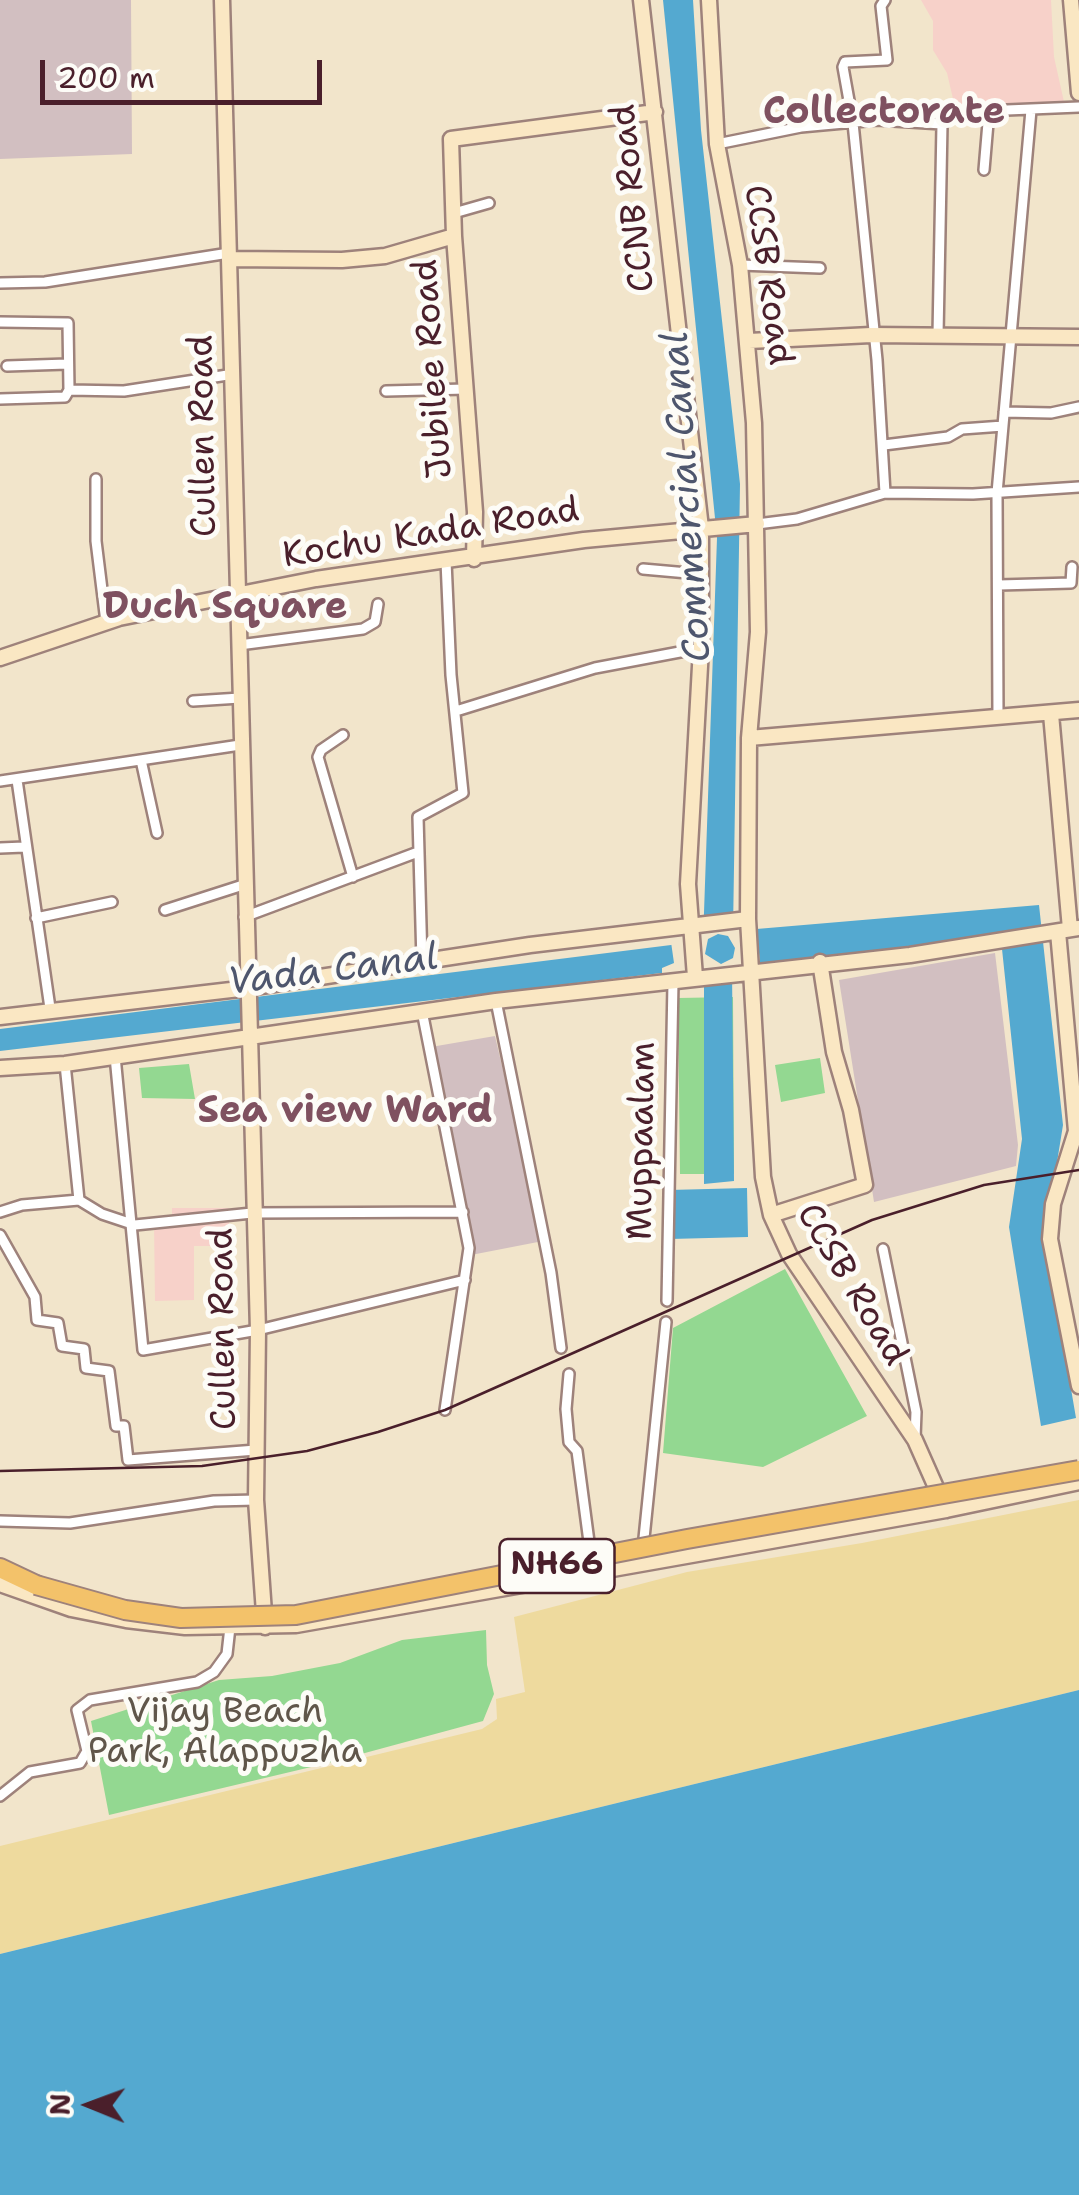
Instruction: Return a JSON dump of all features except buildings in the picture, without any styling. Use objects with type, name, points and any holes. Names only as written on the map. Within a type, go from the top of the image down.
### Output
[{"type":"highway","name":"NH66","points":[[0,1568],[36,1585],[114,1608],[181,1618],[283,1616],[1079,1470]]},
{"type":"main road","name":"Cullen Road","points":[[222,0],[258,1330],[256,1500],[264,1627]]},
{"type":"main road","name":"CCNB Road","points":[[641,0],[707,528],[700,574],[690,932],[697,974]]},
{"type":"main road","name":"CCSB Road","points":[[709,0],[717,144],[740,264],[749,341],[751,524],[758,632],[744,923],[763,1176],[771,1215],[789,1254],[915,1440],[946,1510]]},
{"type":"main road","points":[[1070,0],[1079,93]]},
{"type":"main road","name":"Jubilee Road","points":[[474,558],[450,138],[655,112]]},
{"type":"main road","name":"Jubilee Road","points":[[229,256],[342,260],[385,256],[454,236]]},
{"type":"main road","points":[[749,341],[871,335],[1010,340],[1079,337]]},
{"type":"main road","name":"Kochu Kada Road","points":[[0,658],[106,622],[238,594],[446,561],[751,524]]},
{"type":"main road","points":[[750,738],[1079,710]]},
{"type":"main road","points":[[1052,714],[1076,1132],[1053,1204],[1050,1240],[1079,1386]]},
{"type":"main road","points":[[0,1017],[50,1008],[248,989],[422,962],[744,923]]},
{"type":"main road","points":[[0,1068],[65,1064],[250,1032],[673,982],[697,974],[994,944],[1063,931]]},
{"type":"main road","points":[[771,1215],[865,1185],[851,1110],[834,1052],[820,962]]},
{"type":"main road","points":[[0,1584],[72,1609],[126,1620],[264,1627],[946,1510],[1079,1482]]},
{"type":"street","points":[[885,0],[881,6],[886,60],[843,65],[853,123],[884,446],[885,494]]},
{"type":"street","points":[[717,144],[801,127],[876,120],[942,124],[959,112],[1079,106]]},
{"type":"street","points":[[998,718],[997,493],[1030,110]]},
{"type":"street","points":[[984,170],[988,111]]},
{"type":"street","points":[[938,335],[942,124]]},
{"type":"street","points":[[454,213],[489,203]]},
{"type":"street","points":[[0,283],[45,282],[229,256]]},
{"type":"street","points":[[740,264],[820,268]]},
{"type":"street","points":[[0,322],[68,323],[69,390],[65,397],[0,399]]},
{"type":"street","points":[[8,366],[67,364]]},
{"type":"street","points":[[69,390],[124,391],[234,374]]},
{"type":"street","points":[[386,391],[466,389]]},
{"type":"street","points":[[1004,412],[1051,413],[1079,407]]},
{"type":"street","points":[[884,446],[948,436],[962,428],[1003,426]]},
{"type":"street","points":[[96,479],[96,542],[106,622]]},
{"type":"street","points":[[751,524],[797,519],[885,494],[1079,488]]},
{"type":"street","points":[[422,962],[420,814],[463,793],[446,561]]},
{"type":"street","points":[[999,585],[1075,583],[1072,567]]},
{"type":"street","points":[[644,570],[700,574]]},
{"type":"street","points":[[239,645],[362,629],[375,622],[378,604]]},
{"type":"street","points":[[456,711],[595,668],[700,648]]},
{"type":"street","points":[[193,701],[240,698]]},
{"type":"street","points":[[343,735],[321,750],[318,757],[353,876]]},
{"type":"street","points":[[0,781],[240,745]]},
{"type":"street","points":[[141,760],[156,833]]},
{"type":"street","points":[[17,780],[50,1008]]},
{"type":"street","points":[[0,848],[24,848]]},
{"type":"street","points":[[244,917],[418,852]]},
{"type":"street","points":[[165,910],[243,885]]},
{"type":"street","points":[[36,918],[112,902]]},
{"type":"street","name":"Muppaalam","points":[[668,1302],[673,982]]},
{"type":"street","points":[[496,1001],[551,1273],[561,1348]]},
{"type":"street","points":[[422,1011],[469,1248],[444,1410]]},
{"type":"street","points":[[116,1056],[143,1350],[258,1330],[465,1280]]},
{"type":"street","points":[[65,1064],[82,1202]]},
{"type":"street","points":[[0,1212],[22,1204],[82,1202],[129,1224],[252,1213],[463,1212]]},
{"type":"street","points":[[0,1235],[35,1297],[36,1320],[58,1323],[62,1346],[84,1349],[86,1368],[109,1371],[116,1426],[124,1426],[128,1460],[256,1450]]},
{"type":"street","points":[[883,1248],[916,1412],[915,1440]]},
{"type":"street","points":[[642,1562],[666,1322]]},
{"type":"street","points":[[569,1374],[566,1408],[570,1442],[580,1466],[593,1570]]},
{"type":"street","points":[[0,1521],[70,1523],[214,1501],[256,1500]]},
{"type":"street","points":[[0,1796],[30,1772],[80,1763],[87,1751],[77,1710],[90,1700],[197,1682],[214,1672],[227,1654],[230,1627]]},
{"type":"shaded area","points":[[0,0],[131,0],[132,154],[0,159]]},
{"type":"shaded area","points":[[921,0],[1051,0],[1054,57],[1064,102],[972,106],[954,103],[947,73],[933,50],[933,21]]},
{"type":"shaded area","points":[[995,953],[1018,1145],[1016,1166],[874,1202],[839,980]]},
{"type":"shaded area","points":[[495,1036],[543,1241],[471,1255],[446,1168],[432,1069],[425,1048]]},
{"type":"shaded area","points":[[172,1208],[229,1208],[229,1246],[194,1246],[194,1300],[155,1301],[154,1222],[172,1221]]},
{"type":"green space","points":[[733,997],[734,1174],[680,1174],[678,998]]},
{"type":"green space","points":[[820,1058],[825,1093],[781,1102],[775,1065]]},
{"type":"green space","points":[[189,1064],[195,1099],[142,1098],[139,1068]]},
{"type":"green space","points":[[785,1269],[867,1416],[763,1467],[663,1453],[673,1328]]},
{"type":"green space","name":"Vijay Beach Park, Alappuzha","points":[[486,1630],[487,1665],[494,1694],[483,1721],[109,1815],[91,1721],[219,1680],[272,1676],[340,1663],[402,1640]]},
{"type":"sand","points":[[1079,1500],[1079,1690],[0,1954],[0,1846],[482,1729],[497,1719],[496,1699],[525,1692],[514,1617],[687,1572],[862,1543]]},
{"type":"water","points":[[663,0],[693,0],[701,130],[740,484],[733,931],[1039,905],[1063,1125],[1045,1237],[1076,1418],[1041,1426],[1009,1227],[1022,1139],[1002,949],[997,938],[732,969],[734,1181],[704,1184],[704,968],[0,1051],[0,1029],[703,941],[717,538]]},
{"type":"water","points":[[747,1188],[748,1237],[670,1239],[669,1190]]},
{"type":"water","points":[[1079,1690],[1079,2195],[0,2195],[0,1954]]},
{"type":"pier","points":[[698,920],[756,925],[761,971],[662,978],[662,968],[674,963],[671,942],[686,940]],"holes":[[[718,934],[728,936],[735,948],[733,958],[721,964],[705,954],[708,939]]]},
{"type":"railway","points":[[0,1471],[202,1466],[307,1451],[378,1432],[445,1410],[872,1220],[984,1185],[1079,1170]]},
{"type":"district","name":"Collectorate","points":[[884,113]]},
{"type":"district","name":"Duch Square","points":[[225,608]]},
{"type":"district","name":"Sea view Ward","points":[[345,1112]]},
{"type":"water label","name":"Commercial Canal","points":[[688,497]]},
{"type":"water label","name":"Vada Canal","points":[[333,971]]}]
